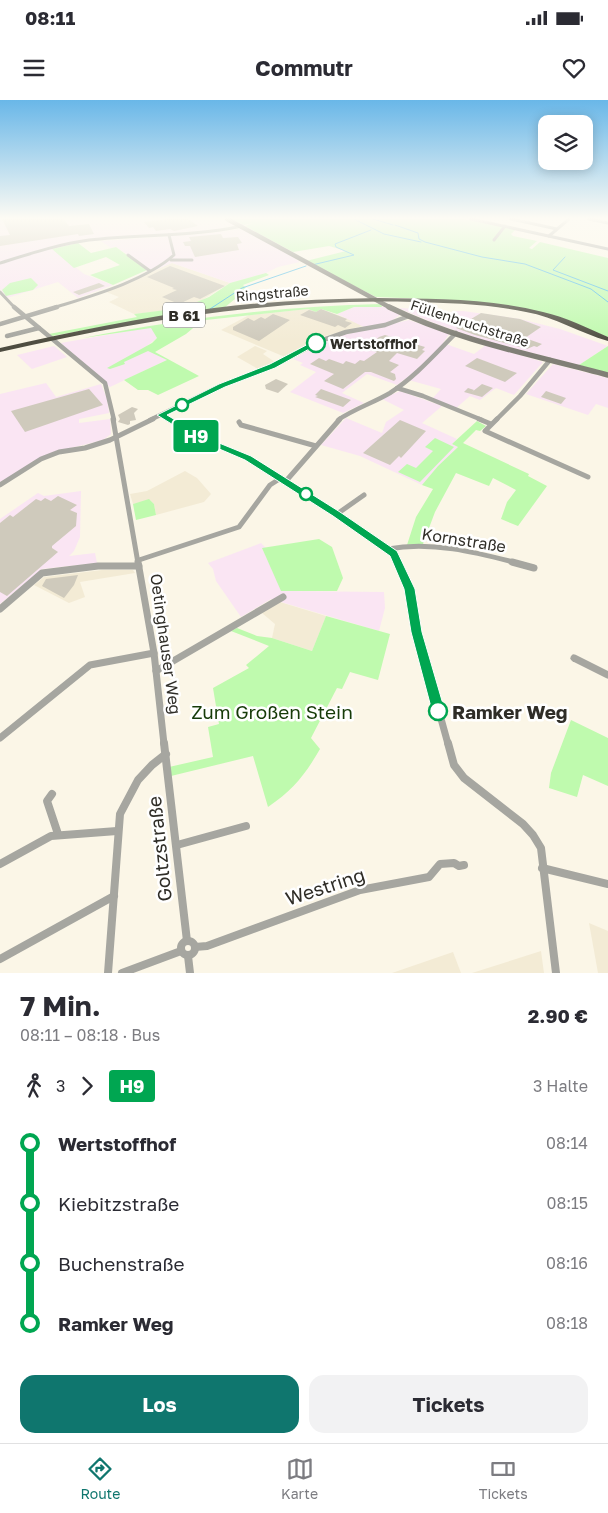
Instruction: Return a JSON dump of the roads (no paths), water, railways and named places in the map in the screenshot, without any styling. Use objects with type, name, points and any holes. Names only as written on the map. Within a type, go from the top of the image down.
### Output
[{"type":"highway","name":"Ringstraße","points":[[0,352],[104,328],[200,312],[288,303],[442,301],[525,310],[550,315],[608,338]]},
{"type":"street","points":[[135,260],[150,271]]},
{"type":"street","points":[[0,324],[107,288],[150,271],[171,260],[192,260]]},
{"type":"street","name":"Füllenbruchstraße","points":[[303,260],[326,274],[409,316],[456,333],[608,375]]},
{"type":"street","name":"Oetinghauser Weg","points":[[0,292],[25,317],[105,384],[110,394],[154,653],[166,754]]},
{"type":"street","points":[[0,302],[6,300]]},
{"type":"street","points":[[0,485],[46,457],[98,444],[117,437],[222,385],[273,366],[323,340],[346,332],[385,325],[409,316]]},
{"type":"street","points":[[7,336],[39,328]]},
{"type":"street","points":[[0,609],[42,573],[139,563],[239,527],[270,486],[283,479],[343,416],[397,388],[418,371],[456,333]]},
{"type":"street","points":[[550,360],[520,396],[491,424],[486,432],[588,477]]},
{"type":"street","points":[[397,388],[491,424]]},
{"type":"street","points":[[161,415],[199,437],[248,458],[283,479],[388,549],[397,558],[409,589],[417,632],[454,765],[467,784],[522,822],[533,832],[540,848],[556,973]]},
{"type":"street","points":[[239,422],[316,446]]},
{"type":"street","points":[[337,514],[364,494]]},
{"type":"street","name":"Kornstraße","points":[[388,549],[414,546],[435,547],[534,568]]},
{"type":"street","points":[[156,671],[283,597]]},
{"type":"street","points":[[0,738],[88,666],[154,653]]},
{"type":"street","points":[[574,658],[608,675]]},
{"type":"street","points":[[108,973],[120,814],[126,801],[152,764],[166,754]]},
{"type":"street","name":"Goltzstraße","points":[[166,754],[191,944]]},
{"type":"street","points":[[52,794],[47,801],[58,834]]},
{"type":"street","points":[[177,845],[246,826]]},
{"type":"street","points":[[0,864],[58,834],[118,831]]},
{"type":"street","name":"Westring","points":[[191,944],[207,946],[360,890],[429,877],[440,864],[454,863],[459,866],[464,865]]},
{"type":"street","points":[[542,868],[608,884]]},
{"type":"street","points":[[0,959],[114,896]]},
{"type":"street","points":[[122,973],[185,953],[193,953],[191,944]]},
{"type":"street","points":[[185,953],[190,973]]},
{"type":"waterway","points":[[312,265],[334,260]]},
{"type":"waterway","points":[[499,260],[525,264],[591,289],[608,302]]},
{"type":"waterway","points":[[562,260],[553,270],[608,291]]},
{"type":"waterway","points":[[210,309],[242,288],[306,266]]},
{"type":"waterway","points":[[183,326],[192,320]]},
{"type":"place","name":"Wertstoffhof","points":[[316,343]]},
{"type":"place","name":"Ramker Weg","points":[[438,711]]},
{"type":"park label","name":"Zum Großen Stein","points":[[272,711]]}]
